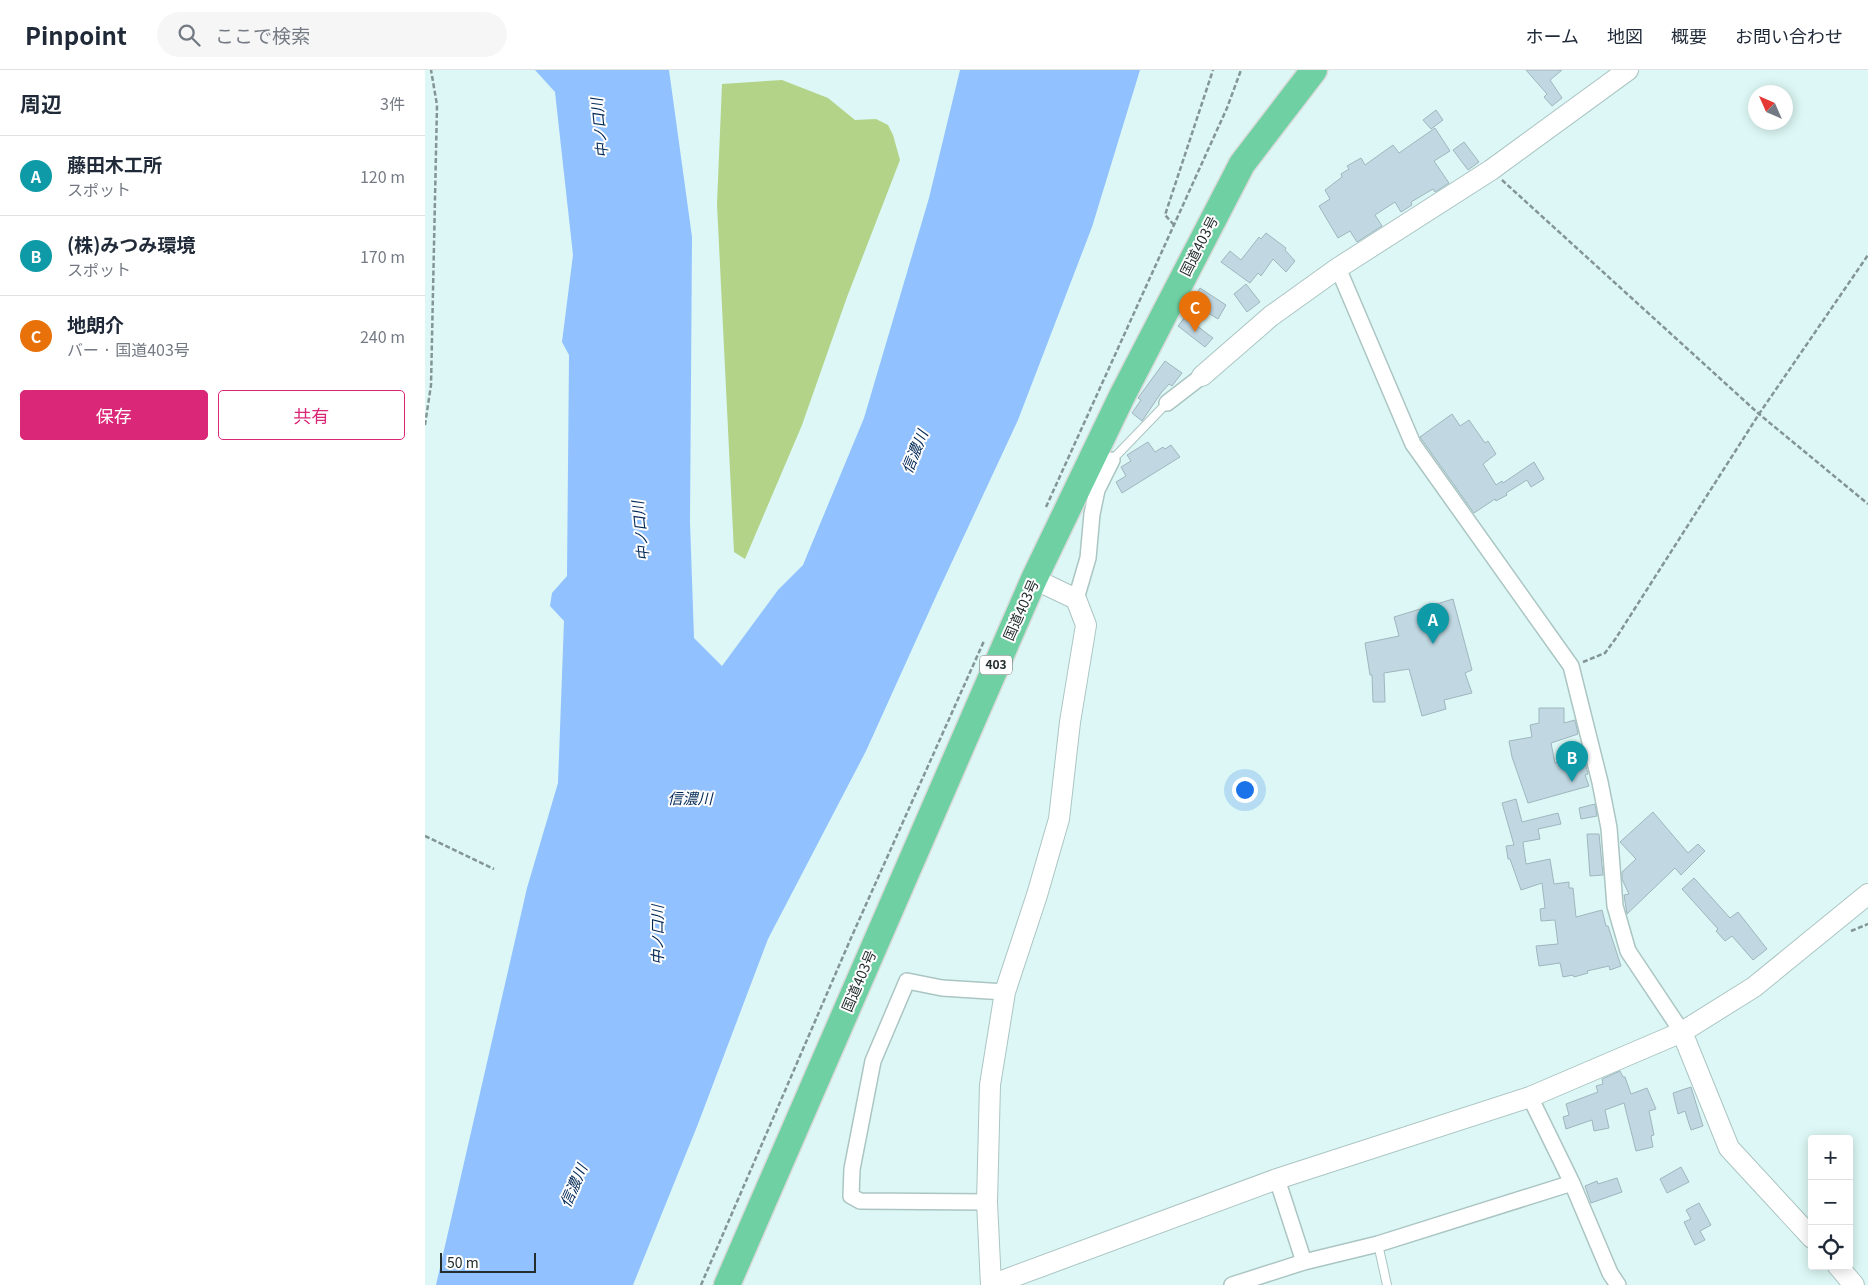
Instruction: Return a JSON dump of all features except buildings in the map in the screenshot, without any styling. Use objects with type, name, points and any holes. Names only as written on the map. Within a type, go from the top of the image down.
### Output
[{"type":"highway","name":"国道403号","points":[[727,1285],[1034,579],[1122,396],[1242,164],[1314,70]]},
{"type":"street","points":[[1167,403],[1202,376],[1271,316],[1338,268],[1491,170],[1628,70]]},
{"type":"street","points":[[1338,268],[1413,444],[1571,666],[1600,782],[1609,828],[1615,906],[1628,951],[1682,1032],[1729,1148],[1808,1234]]},
{"type":"street","points":[[1112,460],[1097,490],[1092,514],[1088,558],[1077,599],[1086,625],[1070,722],[1059,819],[1037,895],[1005,992],[991,1085],[987,1202],[991,1285],[1277,1179],[1530,1097],[1682,1032],[1754,987],[1868,894]]},
{"type":"street","points":[[1034,579],[1077,599]]},
{"type":"street","points":[[987,1202],[860,1201],[851,1196],[852,1169],[873,1061],[907,981],[942,988],[1005,992]]},
{"type":"street","points":[[1530,1097],[1572,1183],[1610,1273],[1618,1285]]},
{"type":"street","points":[[1277,1179],[1304,1262]]},
{"type":"street","points":[[1232,1285],[1304,1262],[1378,1244],[1572,1183]]},
{"type":"lane","points":[[1112,460],[1167,403]]},
{"type":"lane","points":[[1378,1244],[1387,1285]]},
{"type":"path","points":[[425,425],[431,385],[437,105],[431,70]]},
{"type":"path","points":[[1174,225],[1165,215],[1213,70]]},
{"type":"path","points":[[1491,170],[1759,414],[1868,504]]},
{"type":"path","points":[[1571,666],[1605,654],[1759,414],[1868,255]]},
{"type":"path","points":[[425,836],[493,869]]},
{"type":"green space","points":[[782,80],[828,98],[855,120],[876,119],[888,125],[900,160],[847,297],[802,425],[745,559],[734,552],[717,204],[722,84]]},
{"type":"water","name":"信濃川","points":[[535,70],[669,70],[692,237],[690,522],[694,638],[722,666],[778,590],[803,565],[864,418],[929,198],[960,70],[1140,70],[1092,227],[1018,420],[866,751],[768,939],[698,1124],[633,1285],[436,1285],[527,888],[558,783],[564,621],[550,606],[552,593],[567,576],[569,355],[562,342],[573,255],[555,92]]},
{"type":"place","name":"地朗介","points":[[1195,332]]},
{"type":"place","name":"藤田木工所","points":[[1433,644]]},
{"type":"place","name":"(株)みつみ環境","points":[[1572,782]]},
{"type":"water label","name":"中ノ口川","points":[[600,128]]},
{"type":"water label","name":"中ノ口川","points":[[641,531]]},
{"type":"water label","name":"中ノ口川","points":[[658,935]]}]
